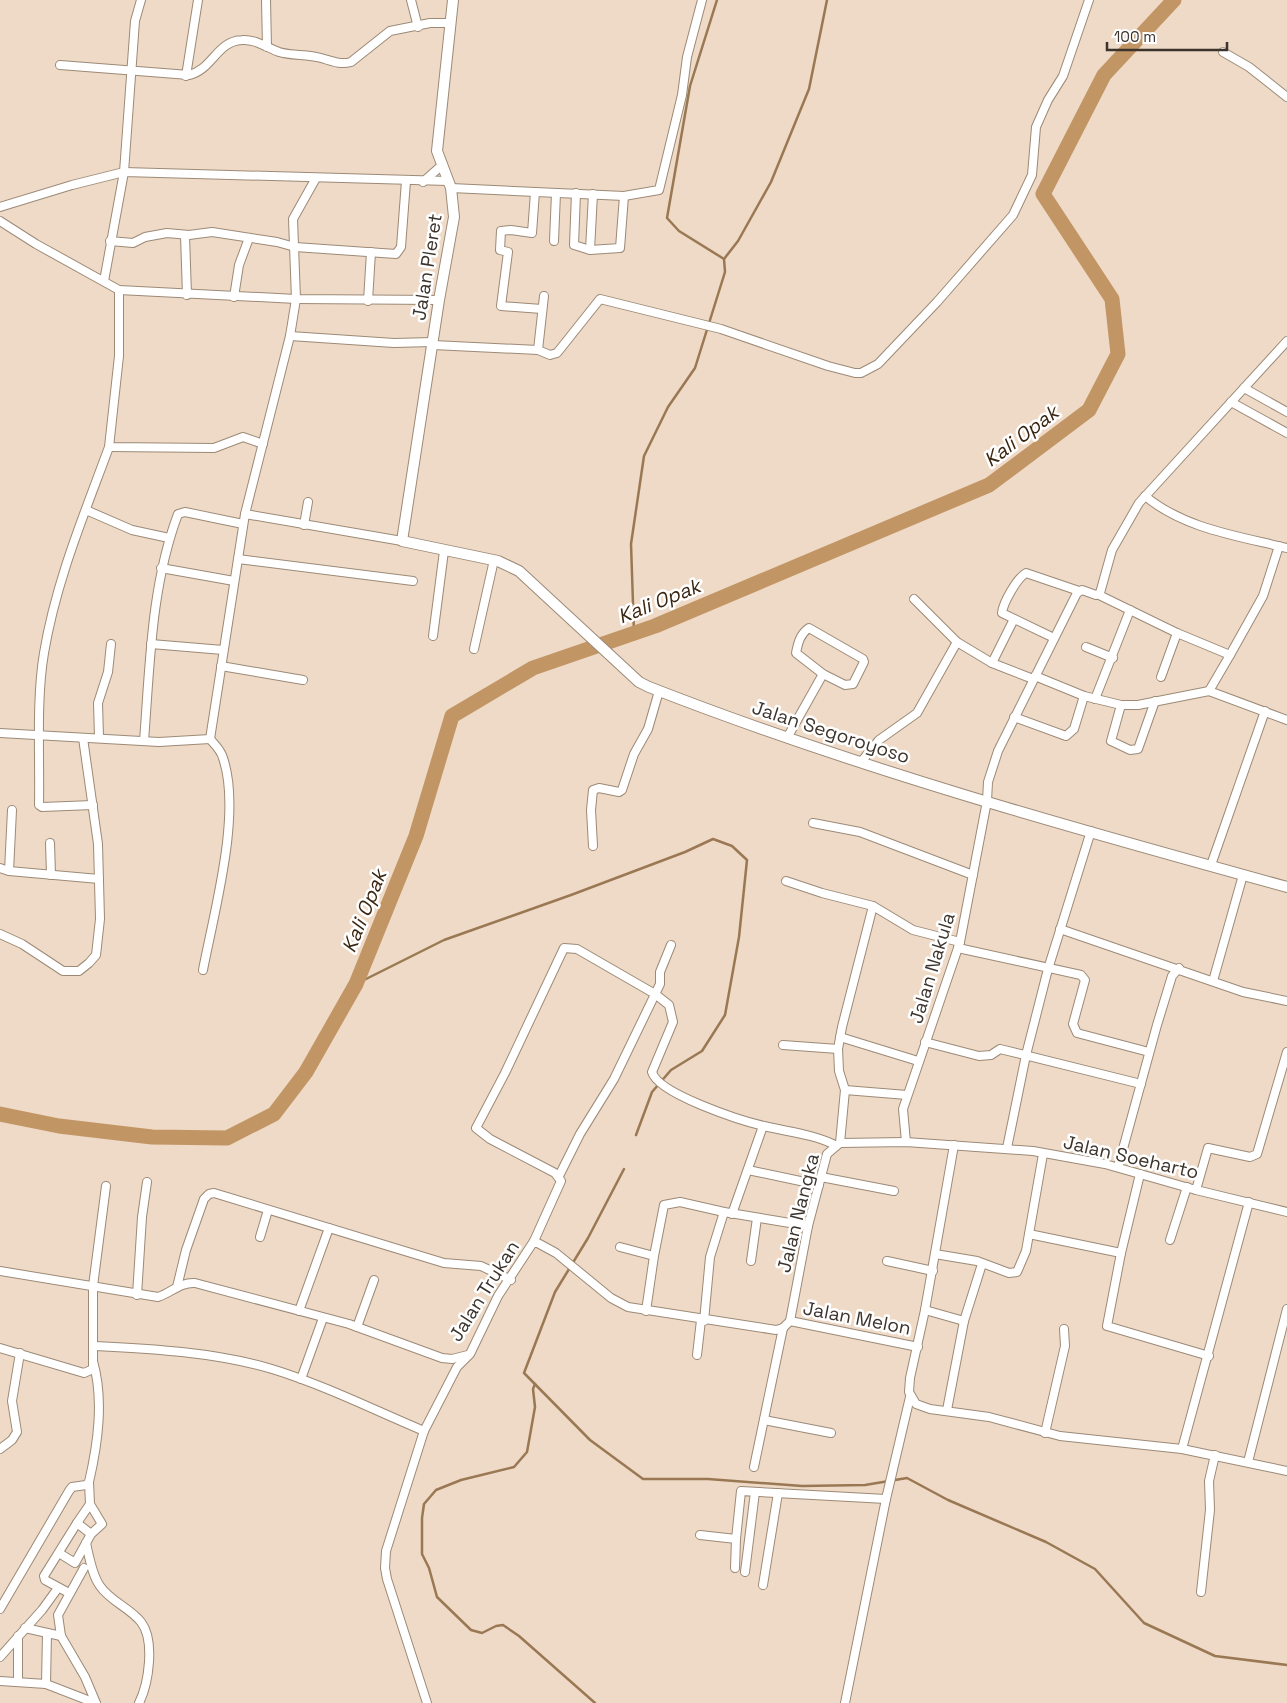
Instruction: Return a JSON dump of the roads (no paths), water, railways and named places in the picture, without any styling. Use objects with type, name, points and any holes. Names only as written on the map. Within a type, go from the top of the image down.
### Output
[{"type":"main road","name":"Jalan Pleret","points":[[402,541],[439,300],[454,217],[449,185],[437,151],[454,0]]},
{"type":"main road","name":"Jalan Segoroyoso","points":[[402,541],[494,560],[519,571],[639,682],[659,691],[787,738],[861,762],[987,801],[1287,887]]},
{"type":"street","points":[[104,281],[124,172],[135,21],[140,0]]},
{"type":"street","points":[[186,76],[198,0]]},
{"type":"street","points":[[266,0],[267,47]]},
{"type":"street","points":[[411,0],[418,27]]},
{"type":"street","points":[[0,207],[72,185],[124,172],[406,181],[535,192],[624,196],[659,190],[682,94],[687,57],[702,0]]},
{"type":"street","points":[[290,336],[538,350],[550,355],[557,353],[600,299],[697,322],[855,374],[861,373],[878,364],[956,282],[1013,215],[1032,175],[1036,127],[1041,113],[1063,76],[1089,0]]},
{"type":"street","points":[[60,65],[186,76],[203,70],[223,46],[232,41],[250,40],[280,52],[321,58],[345,64],[351,62],[390,31],[418,27],[430,23],[450,23]]},
{"type":"street","points":[[1223,52],[1249,67],[1287,97]]},
{"type":"street","points":[[423,182],[441,166]]},
{"type":"street","points":[[210,739],[243,524],[290,336],[296,299],[293,219],[316,178]]},
{"type":"street","points":[[110,241],[133,243],[145,237],[160,234],[185,235],[212,232],[295,247],[396,254],[401,250],[406,181]]},
{"type":"street","points":[[535,192],[532,233],[510,230],[501,231],[500,250],[508,252],[501,306],[542,309]]},
{"type":"street","points":[[554,241],[556,193]]},
{"type":"street","points":[[576,193],[574,245],[590,250],[620,248],[624,196]]},
{"type":"street","points":[[590,250],[593,194]]},
{"type":"street","points":[[0,221],[36,244],[119,290],[187,295],[296,299],[439,300]]},
{"type":"street","points":[[185,235],[187,295]]},
{"type":"street","points":[[234,297],[239,265],[249,238]]},
{"type":"street","points":[[368,301],[371,252]]},
{"type":"street","points":[[93,805],[42,807],[39,805],[44,654],[60,578],[108,447],[119,356],[119,290]]},
{"type":"street","points":[[538,350],[544,296]]},
{"type":"street","points":[[1099,595],[1112,550],[1134,511],[1145,496],[1287,341]]},
{"type":"street","points":[[1244,388],[1287,412]]},
{"type":"street","points":[[1232,402],[1273,427],[1287,433]]},
{"type":"street","points":[[108,447],[214,448],[243,437],[263,444]]},
{"type":"street","points":[[1145,496],[1161,509],[1181,520],[1283,547],[1263,596],[1210,691]]},
{"type":"street","points":[[304,525],[308,502]]},
{"type":"street","points":[[86,510],[132,530],[169,538]]},
{"type":"street","points":[[144,741],[151,644],[161,568],[178,514],[182,512],[243,524]]},
{"type":"street","points":[[245,514],[402,541]]},
{"type":"street","points":[[433,636],[444,551]]},
{"type":"street","points":[[238,559],[413,581]]},
{"type":"street","points":[[474,649],[494,560]]},
{"type":"street","points":[[161,568],[234,581]]},
{"type":"street","points":[[1054,638],[1002,613],[1021,577],[1026,573],[1079,591],[1099,595],[1177,633],[1230,655]]},
{"type":"street","name":"Jalan Nakula","points":[[906,1142],[903,1109],[959,945],[987,801],[990,771],[1014,717],[1079,591]]},
{"type":"street","points":[[914,599],[957,642],[992,663],[1084,696],[1121,705],[1138,705],[1210,691],[1287,720]]},
{"type":"street","points":[[1095,699],[1130,610]]},
{"type":"street","points":[[992,663],[1014,619]]},
{"type":"street","points":[[809,628],[842,646],[864,662],[852,684],[845,685],[823,674],[796,653],[798,642],[804,631],[809,628]]},
{"type":"street","points":[[1162,677],[1177,633]]},
{"type":"street","points":[[861,762],[879,740],[914,717],[957,642]]},
{"type":"street","points":[[99,737],[98,702],[108,672],[111,644]]},
{"type":"street","points":[[151,644],[224,650]]},
{"type":"street","points":[[1086,647],[1112,658]]},
{"type":"street","points":[[221,666],[303,680]]},
{"type":"street","points":[[787,738],[823,674]]},
{"type":"street","points":[[593,846],[591,810],[593,790],[599,788],[619,792],[622,790],[634,754],[648,729],[659,691]]},
{"type":"street","points":[[1014,717],[1066,736],[1074,729],[1084,696]]},
{"type":"street","points":[[1121,705],[1111,741],[1130,750],[1138,749],[1155,701]]},
{"type":"street","points":[[1210,866],[1265,711]]},
{"type":"street","points":[[0,733],[144,741],[210,739],[219,748],[226,769],[228,821],[225,856],[203,970]]},
{"type":"street","points":[[0,934],[22,944],[63,971],[79,971],[89,964],[97,949],[100,920],[98,844],[83,738]]},
{"type":"street","points":[[9,871],[12,810]]},
{"type":"street","points":[[813,823],[860,832],[973,876]]},
{"type":"street","points":[[1007,1148],[1026,1055],[1048,969],[1091,831]]},
{"type":"street","points":[[50,843],[51,876]]},
{"type":"street","points":[[0,868],[9,871],[51,876],[99,879]]},
{"type":"street","points":[[1213,981],[1243,875]]},
{"type":"street","points":[[786,881],[822,893],[873,906],[912,930],[959,945],[1084,978],[1073,1024],[1077,1033],[1149,1052]]},
{"type":"street","points":[[559,1176],[490,1139],[476,1128],[505,1073],[564,948],[577,949],[655,994],[669,1005],[673,1022],[666,1042],[652,1068],[653,1076],[665,1086],[694,1102],[763,1126],[815,1137],[837,1144],[845,1090],[839,1071],[838,1049],[873,906]]},
{"type":"street","points":[[1060,929],[1179,968],[1243,992],[1287,1001]]},
{"type":"street","points":[[534,1241],[561,1186],[559,1176],[580,1134],[614,1079],[661,982],[660,971],[671,945]]},
{"type":"street","points":[[1118,1167],[1172,976],[1179,968]]},
{"type":"street","points":[[840,1037],[918,1061]]},
{"type":"street","points":[[925,1042],[979,1056],[991,1055],[1000,1049],[1141,1084]]},
{"type":"street","points":[[783,1045],[838,1049]]},
{"type":"street","points":[[1196,1190],[1208,1148],[1250,1157],[1257,1154],[1287,1052]]},
{"type":"street","points":[[845,1090],[907,1095]]},
{"type":"street","points":[[697,1354],[710,1258],[748,1170],[763,1126]]},
{"type":"street","name":"Jalan Soeharto","points":[[906,1142],[1007,1148],[1118,1167],[1196,1190],[1287,1212]]},
{"type":"street","name":"Jalan Nangka","points":[[790,1321],[808,1226],[827,1154],[837,1144],[906,1142]]},
{"type":"street","points":[[845,1703],[887,1496],[910,1397],[910,1378],[933,1271],[954,1145]]},
{"type":"street","points":[[936,1254],[982,1264],[1009,1273],[1017,1272],[1025,1255],[1043,1154]]},
{"type":"street","points":[[748,1170],[894,1191]]},
{"type":"street","points":[[1140,1174],[1121,1253],[1107,1326],[1209,1356]]},
{"type":"street","points":[[137,1295],[142,1217],[147,1182]]},
{"type":"street","points":[[0,1348],[20,1352],[84,1373],[93,1369],[93,1286],[106,1186]]},
{"type":"street","points":[[1170,1240],[1187,1187]]},
{"type":"street","points":[[0,1271],[137,1295],[158,1298],[168,1295],[177,1287],[186,1250],[204,1199],[209,1194],[214,1193],[444,1263],[481,1266],[511,1280]]},
{"type":"street","points":[[646,1311],[664,1205],[680,1202],[728,1213],[808,1226]]},
{"type":"street","points":[[1182,1449],[1209,1356],[1249,1202]]},
{"type":"street","points":[[260,1237],[268,1210]]},
{"type":"street","points":[[751,1261],[757,1218]]},
{"type":"street","points":[[300,1312],[329,1228]]},
{"type":"street","points":[[1029,1234],[1121,1253]]},
{"type":"street","name":"Jalan Trukan","points":[[177,1287],[190,1283],[200,1284],[358,1327],[442,1358],[452,1359],[470,1354],[498,1296],[511,1280],[534,1241],[556,1253],[587,1280],[611,1298],[628,1307],[776,1330],[783,1328]]},
{"type":"street","points":[[620,1248],[654,1256]]},
{"type":"street","points":[[887,1261],[933,1271]]},
{"type":"street","points":[[947,1410],[964,1321],[982,1264]]},
{"type":"street","points":[[358,1327],[374,1280]]},
{"type":"street","points":[[1248,1462],[1287,1309]]},
{"type":"street","points":[[925,1310],[964,1321]]},
{"type":"street","points":[[302,1379],[324,1318]]},
{"type":"street","points":[[754,1467],[783,1328],[790,1321]]},
{"type":"street","name":"Jalan Melon","points":[[790,1321],[918,1347]]},
{"type":"street","points":[[1045,1433],[1065,1346],[1064,1329]]},
{"type":"street","points":[[94,1346],[177,1350],[270,1369],[302,1379],[424,1431]]},
{"type":"street","points":[[0,1449],[12,1440],[17,1432],[12,1401],[20,1352]]},
{"type":"street","points":[[427,1703],[384,1568],[386,1551],[424,1431],[457,1368],[470,1354]]},
{"type":"street","points":[[75,1563],[91,1534],[102,1524],[90,1504],[89,1482],[98,1434],[98,1380],[93,1362]]},
{"type":"street","points":[[910,1397],[916,1404],[930,1409],[947,1410],[989,1418],[1060,1436],[1182,1449],[1287,1471]]},
{"type":"street","points":[[764,1420],[830,1433]]},
{"type":"street","points":[[1201,1592],[1210,1510],[1209,1482],[1215,1455]]},
{"type":"street","points":[[0,1609],[69,1491],[72,1487],[86,1485],[89,1482]]},
{"type":"street","points":[[745,1572],[754,1492]]},
{"type":"street","points":[[735,1568],[740,1493],[887,1496]]},
{"type":"street","points":[[763,1585],[778,1493]]},
{"type":"street","points":[[69,1594],[45,1580],[44,1576],[90,1504]]},
{"type":"street","points":[[78,1523],[91,1534]]},
{"type":"street","points":[[700,1535],[736,1539]]},
{"type":"street","points":[[86,1543],[100,1587],[140,1621],[147,1633],[148,1674],[139,1703]]},
{"type":"street","points":[[59,1553],[95,1574]]},
{"type":"street","points":[[84,1568],[58,1615],[61,1636],[85,1677],[95,1703]]},
{"type":"street","points":[[18,1681],[14,1646],[18,1636],[58,1588]]},
{"type":"street","points":[[25,1628],[61,1636]]},
{"type":"street","points":[[46,1684],[47,1633]]},
{"type":"street","points":[[0,1657],[14,1646]]},
{"type":"street","points":[[0,1680],[46,1684],[95,1703]]},
{"type":"waterway","points":[[717,0],[690,86],[667,218],[679,231],[724,259]]},
{"type":"waterway","points":[[634,633],[631,544],[644,456],[668,407],[695,368],[725,272],[724,259],[738,241],[771,182],[809,89],[827,0]]},
{"type":"waterway","name":"Kali Opak","points":[[0,1114],[59,1126],[152,1137],[227,1138],[274,1114],[306,1072],[356,984],[416,836],[452,716],[533,668],[655,626],[989,485],[1089,410],[1118,354],[1112,299],[1043,194],[1104,75],[1174,0]]},
{"type":"waterway","points":[[356,984],[444,940],[571,895],[685,852],[713,839],[732,846],[747,860],[739,937],[725,1015],[702,1051],[671,1070],[652,1092],[636,1135]]},
{"type":"waterway","points":[[624,1169],[588,1238],[555,1292],[524,1373],[590,1440],[643,1479],[708,1479],[802,1486],[865,1485],[907,1478],[948,1500],[1046,1542],[1095,1569],[1144,1623],[1215,1656],[1287,1665]]},
{"type":"waterway","points":[[535,1384],[533,1389],[535,1407],[527,1452],[514,1467],[461,1480],[436,1490],[424,1504],[422,1554],[429,1568],[437,1597],[471,1630],[482,1633],[496,1626],[503,1625],[519,1636],[595,1703]]}]
